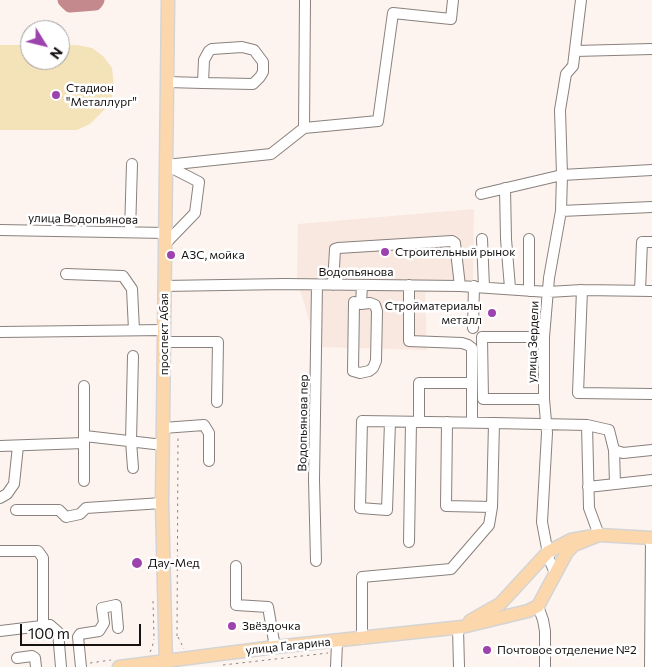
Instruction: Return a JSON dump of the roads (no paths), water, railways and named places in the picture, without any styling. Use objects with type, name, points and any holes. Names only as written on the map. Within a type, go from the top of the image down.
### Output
[{"type":"main road","name":"проспект Абая","points":[[166,664],[162,502],[168,0]]},
{"type":"main road","name":"улица Гагарина","points":[[118,663],[166,664],[275,647],[337,647],[362,639],[458,628],[528,611],[538,606],[555,573],[574,545],[599,535]]},
{"type":"main road","name":"улица Гагарина","points":[[458,628],[500,604],[548,552],[571,540],[599,535],[651,538]]},
{"type":"main road","points":[[528,574],[539,579],[546,590]]},
{"type":"main road","points":[[500,604],[500,611],[506,616]]},
{"type":"street","points":[[304,0],[304,128]]},
{"type":"street","points":[[166,165],[271,154],[304,128],[378,122],[393,13],[451,19],[453,0]]},
{"type":"street","name":"улица Зердели","points":[[555,573],[550,565],[542,522],[547,424],[544,398],[544,337],[548,292],[561,211],[560,110],[566,74],[573,66],[581,0]]},
{"type":"street","points":[[167,82],[203,83],[253,84],[263,72],[262,62],[254,50],[242,47],[209,51],[204,60],[203,83]]},
{"type":"street","points":[[575,51],[652,48]]},
{"type":"street","points":[[130,232],[132,164]]},
{"type":"street","points":[[166,165],[199,182],[195,213],[166,239]]},
{"type":"street","points":[[481,194],[562,175],[652,170]]},
{"type":"street","points":[[505,188],[506,239],[510,288]]},
{"type":"street","points":[[561,211],[652,207]]},
{"type":"street","name":"улица Водопьянова","points":[[0,230],[130,232],[166,239]]},
{"type":"street","points":[[529,238],[529,291]]},
{"type":"street","points":[[473,328],[479,286],[482,239]]},
{"type":"street","points":[[333,285],[335,249],[452,242],[454,243],[460,286]]},
{"type":"street","points":[[640,291],[642,242],[652,242]]},
{"type":"street","points":[[66,274],[123,276],[132,289],[134,330]]},
{"type":"street","name":"Водопьянова пер","points":[[316,561],[314,480],[317,285]]},
{"type":"street","points":[[361,304],[362,285]]},
{"type":"street","points":[[409,285],[409,341],[468,345],[472,348],[472,422]]},
{"type":"street","name":"Водопьянова","points":[[164,286],[409,285],[479,286],[548,292],[582,290],[652,291]]},
{"type":"street","points":[[582,290],[578,393],[652,394]]},
{"type":"street","points":[[354,302],[361,304],[370,303],[375,305],[377,319],[376,362],[369,371],[360,372],[353,371],[354,302]]},
{"type":"street","points":[[0,332],[134,330],[164,336],[218,342],[217,402]]},
{"type":"street","points":[[544,337],[482,337],[483,400],[544,398]]},
{"type":"street","points":[[133,356],[131,441],[133,468]]},
{"type":"street","points":[[409,542],[415,422],[419,383],[472,383]]},
{"type":"street","points":[[84,386],[84,481]]},
{"type":"street","points":[[390,422],[387,510],[360,508],[362,421],[587,425],[609,430],[614,450],[615,484]]},
{"type":"street","points":[[447,422],[446,506],[492,507]]},
{"type":"street","points":[[362,639],[362,577],[451,569],[489,525],[492,507],[494,423]]},
{"type":"street","points":[[163,428],[204,425],[209,433],[209,461]]},
{"type":"street","points":[[587,425],[589,508],[599,535]]},
{"type":"street","points":[[0,446],[84,440],[131,441],[163,446]]},
{"type":"street","points":[[0,498],[7,494],[14,484],[18,446]]},
{"type":"street","points":[[614,450],[623,453],[652,450]]},
{"type":"street","points":[[588,487],[652,480]]},
{"type":"street","points":[[16,510],[59,510],[66,516],[80,514],[86,508],[162,502]]},
{"type":"street","points":[[650,667],[651,538]]},
{"type":"street","points":[[0,551],[38,551],[43,558],[43,626]]},
{"type":"street","points":[[236,566],[236,605],[268,606],[275,647]]},
{"type":"street","points":[[81,665],[78,637],[80,634],[99,631],[104,623],[102,608],[116,605],[118,628]]},
{"type":"street","points":[[538,606],[545,631],[545,667]]},
{"type":"street","points":[[0,631],[50,624],[58,632],[61,667]]},
{"type":"street","points":[[458,628],[459,667]]},
{"type":"street","points":[[336,667],[337,647]]},
{"type":"street","points":[[17,658],[32,656],[35,658],[36,667]]},
{"type":"waterway","points":[[65,0],[70,5],[95,3],[97,0]]},
{"type":"place","name":"Стадион \"Металлург\"","points":[[56,95]]},
{"type":"place","name":"Строительный рынок","points":[[385,252]]},
{"type":"place","name":"АЗС, мойка","points":[[171,255]]},
{"type":"place","name":"Стройматериалы металл","points":[[492,313]]},
{"type":"place","name":"Дау-Мед","points":[[137,563]]},
{"type":"place","name":"Звёздочка","points":[[232,626]]},
{"type":"place","name":"Почтовое отделение №2","points":[[487,650]]}]
